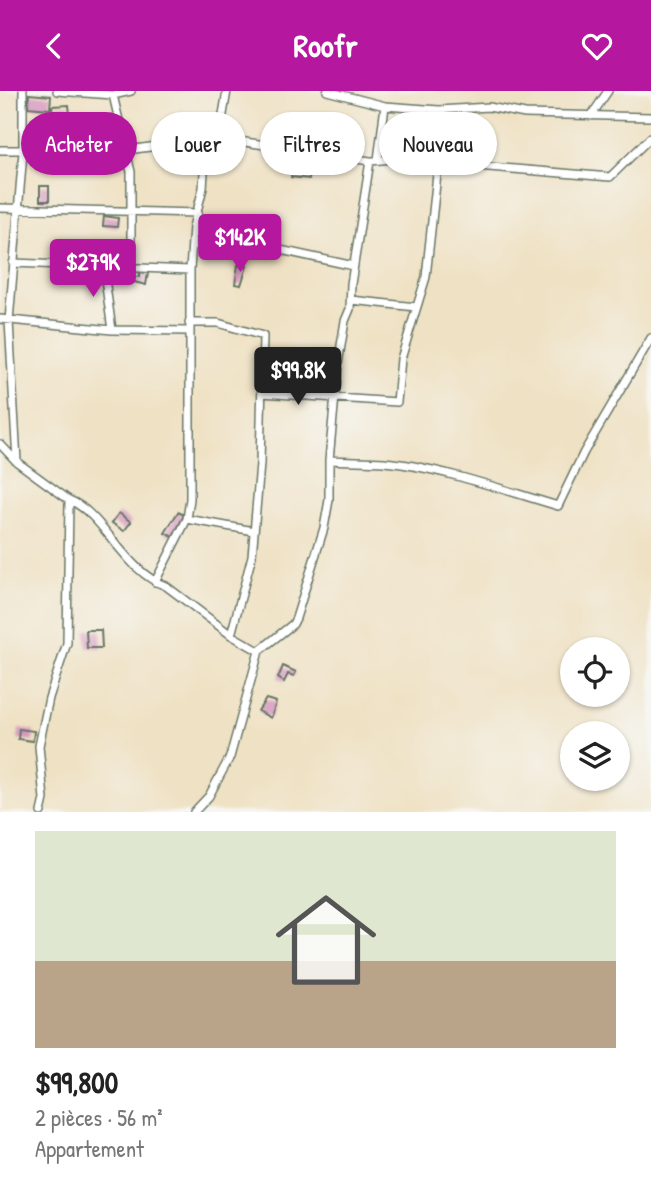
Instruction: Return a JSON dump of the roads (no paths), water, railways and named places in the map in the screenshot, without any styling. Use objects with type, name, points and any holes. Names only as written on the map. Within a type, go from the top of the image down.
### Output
[{"type":"street","points":[[23,91],[23,112]]},
{"type":"street","points":[[57,91],[131,91]]},
{"type":"street","points":[[223,112],[227,91]]},
{"type":"street","points":[[327,91],[385,106],[439,110],[489,107],[525,114],[651,117]]},
{"type":"street","points":[[591,116],[608,91]]},
{"type":"street","points":[[119,93],[122,112]]},
{"type":"street","points":[[194,812],[209,796],[230,757],[259,651],[293,624],[296,618],[324,528],[329,500],[329,460],[337,398],[338,364],[385,106]]},
{"type":"street","points":[[497,169],[610,177],[651,137]]},
{"type":"street","points":[[246,142],[379,160]]},
{"type":"street","points":[[0,150],[21,152]]},
{"type":"street","points":[[17,462],[9,321],[21,175]]},
{"type":"street","points":[[129,175],[132,209],[131,267]]},
{"type":"street","points":[[155,582],[187,519],[192,440],[189,327],[191,270],[193,227],[198,213],[202,175]]},
{"type":"street","points":[[262,393],[397,402],[401,359],[426,277],[438,175]]},
{"type":"street","points":[[0,208],[132,209],[198,213]]},
{"type":"street","points":[[193,227],[230,235],[239,241],[354,266]]},
{"type":"street","points":[[13,263],[103,264],[191,270]]},
{"type":"street","points":[[103,264],[111,330]]},
{"type":"street","points":[[351,300],[416,307]]},
{"type":"street","points":[[0,319],[111,330],[218,323],[263,337],[252,557],[230,635]]},
{"type":"street","points":[[329,460],[404,466],[491,486],[558,506],[584,451],[651,338]]},
{"type":"street","points":[[0,444],[17,462],[69,500],[80,504],[120,551],[155,582],[166,586],[230,635],[259,651]]},
{"type":"street","points":[[41,812],[44,799],[39,746],[49,698],[68,643],[69,500]]},
{"type":"street","points":[[187,519],[254,531]]}]
